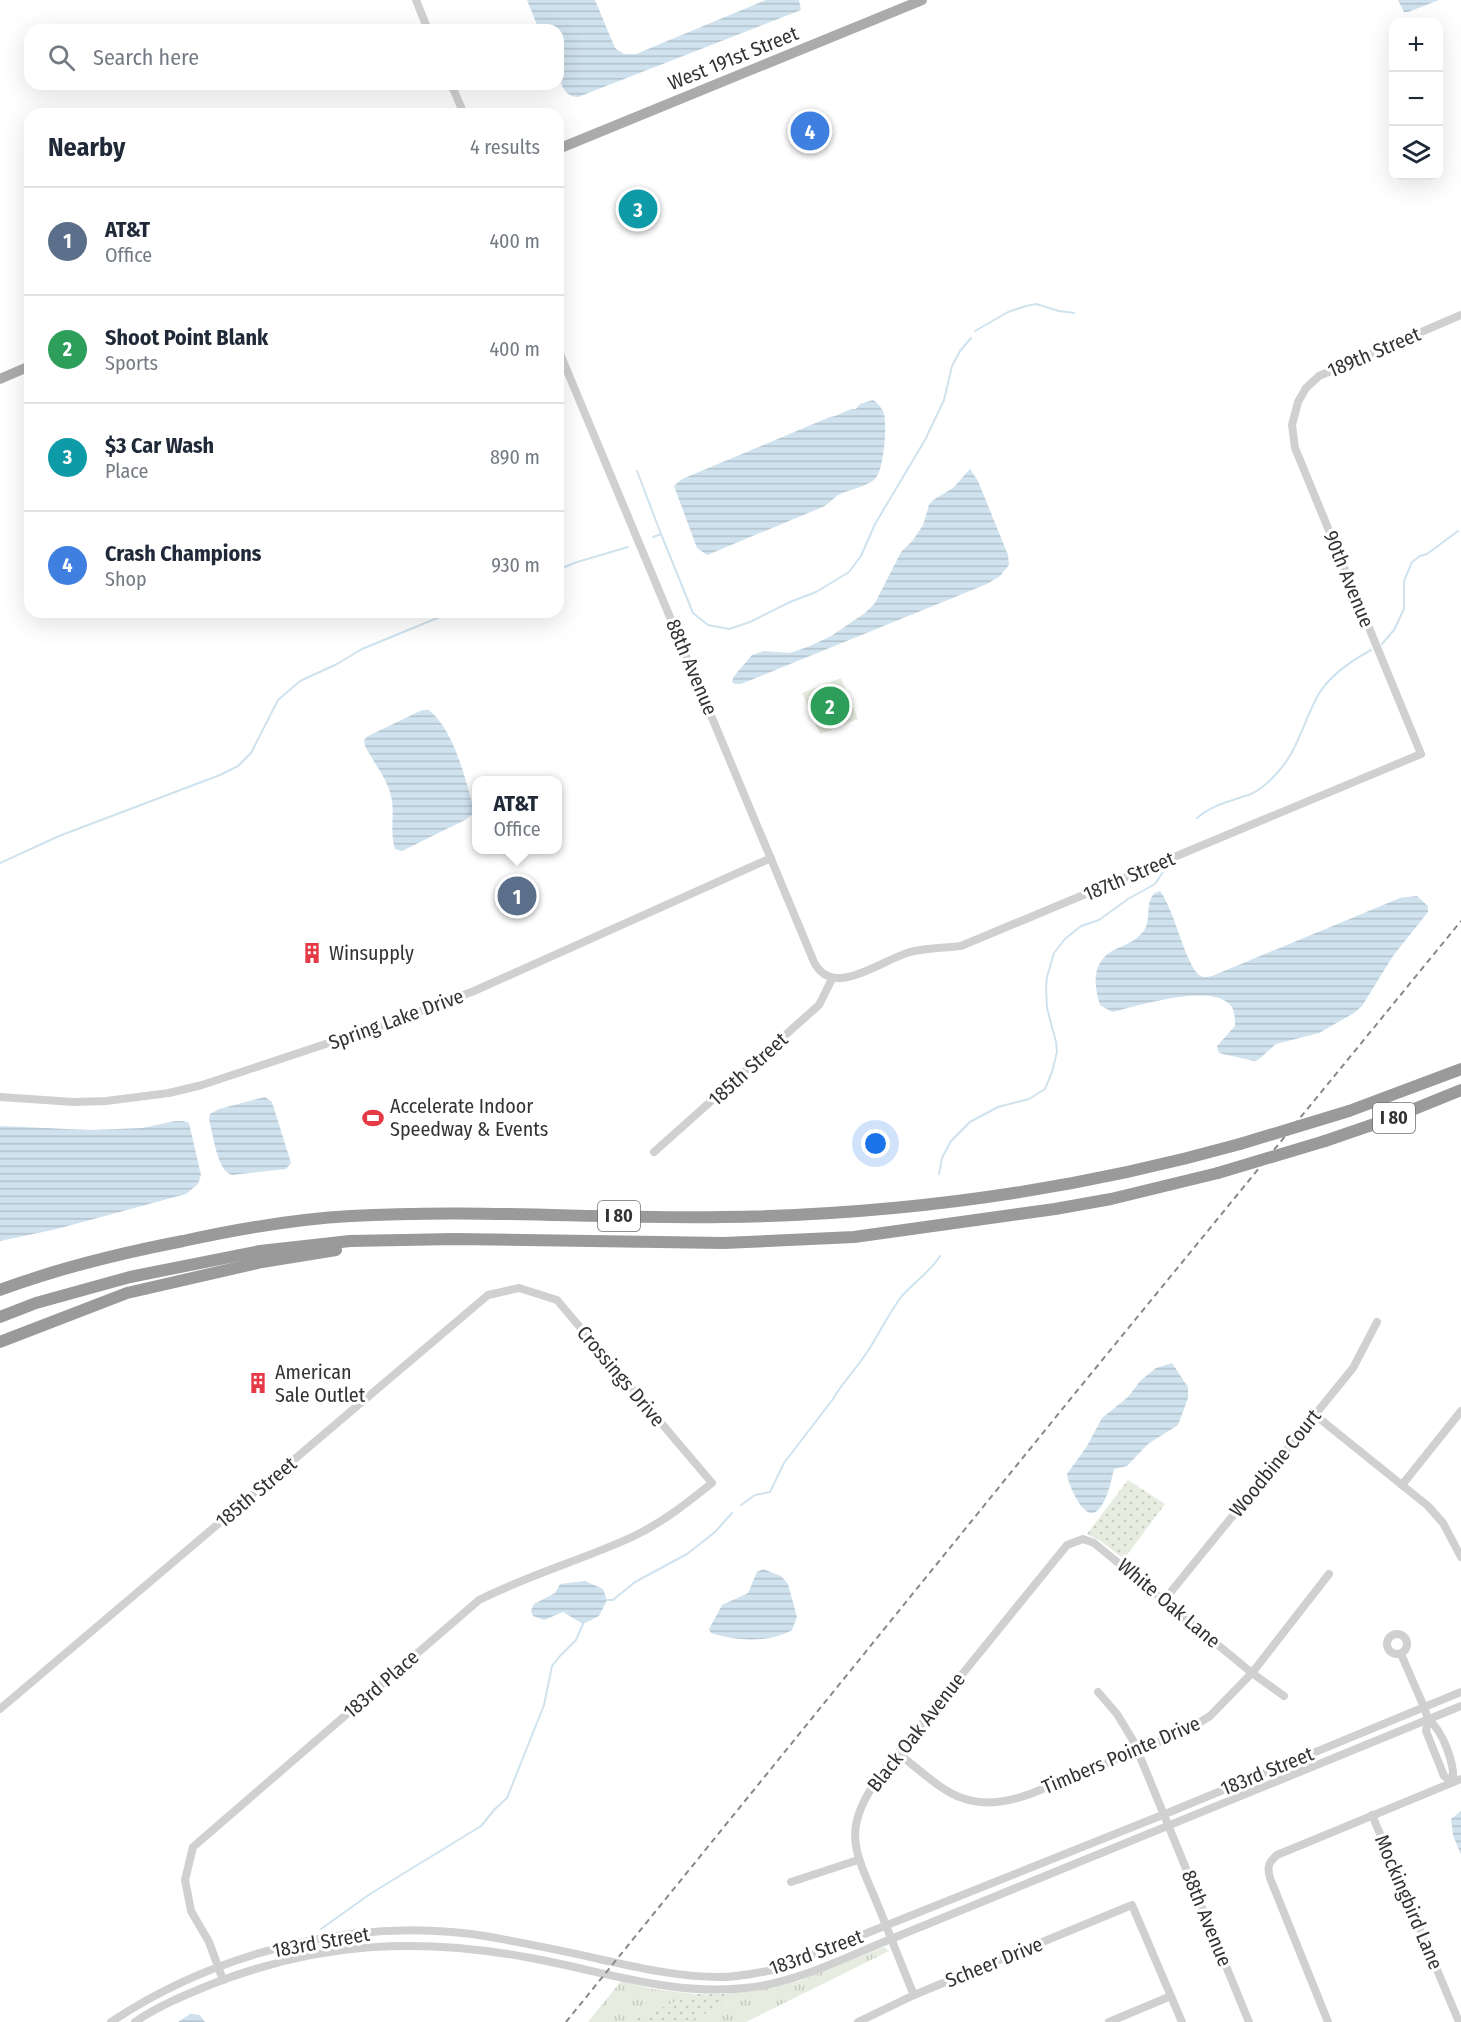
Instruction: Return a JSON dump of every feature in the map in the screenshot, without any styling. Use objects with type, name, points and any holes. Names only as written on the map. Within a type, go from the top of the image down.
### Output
[{"type":"highway","name":"I 80","points":[[0,1290],[28,1279],[124,1252],[256,1226],[349,1216],[454,1213],[724,1217],[852,1212],[983,1198],[1090,1181],[1169,1164],[1349,1111],[1461,1069]]},
{"type":"highway","name":"I 80","points":[[0,1317],[36,1304],[130,1277],[260,1251],[350,1241],[455,1239],[724,1243],[854,1237],[1055,1209],[1218,1173],[1392,1118],[1461,1090]]},
{"type":"highway","points":[[0,1342],[127,1293],[262,1262],[400,1240]]},
{"type":"main road","name":"West 191st Street","points":[[564,147],[922,0]]},
{"type":"main road","points":[[0,379],[24,369]]},
{"type":"street","points":[[416,0],[426,24]]},
{"type":"street","points":[[454,90],[461,108]]},
{"type":"street","name":"189th Street","points":[[1298,402],[1306,388],[1328,371],[1461,315]]},
{"type":"street","name":"88th Avenue","points":[[564,363],[814,962],[820,971],[832,979]]},
{"type":"street","name":"90th Avenue","points":[[1298,402],[1292,425],[1295,448],[1421,754]]},
{"type":"street","name":"187th Street","points":[[832,979],[848,978],[910,952],[961,946],[1421,754]]},
{"type":"street","name":"Spring Lake Drive","points":[[0,1097],[74,1102],[106,1101],[169,1093],[202,1085],[392,1022],[474,991],[771,858]]},
{"type":"street","name":"185th Street","points":[[654,1152],[819,1005],[832,979]]},
{"type":"street","name":"185th Street","points":[[0,1709],[488,1295],[519,1288]]},
{"type":"street","name":"Crossings Drive","points":[[519,1288],[557,1300],[712,1483]]},
{"type":"street","name":"Woodbine Court","points":[[1165,1599],[1356,1363],[1377,1322]]},
{"type":"street","points":[[1402,1485],[1461,1411]]},
{"type":"street","points":[[1314,1415],[1436,1514],[1456,1544],[1461,1557]]},
{"type":"street","name":"183rd Place","points":[[224,1980],[209,1942],[191,1911],[185,1880],[193,1847],[479,1600],[511,1584],[547,1572],[634,1536],[674,1514],[712,1483]]},
{"type":"street","name":"White Oak Lane","points":[[1083,1539],[1094,1543],[1165,1599],[1252,1673],[1284,1696]]},
{"type":"street","name":"Black Oak Avenue","points":[[914,1995],[858,1860],[855,1832],[861,1803],[898,1753],[1063,1550],[1072,1542],[1083,1539]]},
{"type":"street","name":"Timbers Pointe Drive","points":[[898,1753],[949,1793],[970,1802],[991,1804],[1011,1801],[1137,1751],[1199,1724],[1221,1707],[1252,1673],[1329,1574]]},
{"type":"street","points":[[1401,1654],[1424,1707],[1428,1719],[1426,1731],[1444,1776],[1457,1780]]},
{"type":"street","name":"88th Avenue","points":[[1098,1692],[1126,1726],[1165,1814],[1250,2022]]},
{"type":"street","name":"183rd Street","points":[[111,2022],[158,1994],[219,1967],[268,1951],[319,1940],[386,1931],[450,1932],[491,1937],[654,1971],[719,1977],[777,1969],[1165,1814],[1461,1692]]},
{"type":"street","name":"183rd Street","points":[[135,2022],[172,2001],[224,1980],[293,1958],[357,1948],[414,1945],[483,1949],[659,1986],[701,1989],[765,1985],[802,1975],[1461,1706]]},
{"type":"street","points":[[1328,2022],[1270,1878],[1267,1868],[1270,1862],[1276,1855],[1457,1780]]},
{"type":"street","name":"Mockingbird Lane","points":[[1372,1815],[1459,2022]]},
{"type":"street","points":[[791,1882],[858,1860]]},
{"type":"street","name":"Scheer Drive","points":[[858,2022],[914,1995],[1132,1905],[1171,1996]]},
{"type":"street","points":[[1109,2022],[1171,1996],[1182,2022]]},
{"type":"green space","points":[[841,678],[858,719],[820,734],[802,693]]},
{"type":"green space","points":[[1128,1480],[1165,1504],[1124,1559],[1087,1534]]},
{"type":"green space","points":[[884,1947],[889,1951],[746,2022],[685,2022],[728,2004],[724,1994],[799,1981]]},
{"type":"green space","points":[[621,1981],[653,1989],[695,1994],[626,2022],[588,2022]]},
{"type":"green space","points":[[695,1994],[724,1994],[728,2004],[685,2022],[626,2022]]},
{"type":"water","points":[[527,0],[595,0],[615,48],[624,54],[636,54],[766,0],[799,0],[801,10],[578,97],[570,95],[564,89],[564,24],[537,24]]},
{"type":"water","points":[[1398,0],[1439,0],[1404,12]]},
{"type":"water","points":[[873,400],[880,406],[885,420],[883,458],[875,479],[840,494],[825,506],[707,555],[697,548],[674,486],[682,479],[830,417],[856,409],[860,404]]},
{"type":"water","points":[[970,469],[978,481],[1008,555],[1009,565],[1000,576],[987,584],[741,684],[732,682],[734,676],[752,655],[764,651],[790,653],[810,646],[831,636],[865,613],[875,603],[901,552],[923,525],[929,505],[953,488]]},
{"type":"water","points":[[422,710],[429,710],[446,730],[458,756],[472,803],[472,815],[402,851],[395,849],[392,799],[385,780],[365,746],[364,740]]},
{"type":"water","points":[[1160,891],[1194,969],[1204,977],[1212,976],[1400,898],[1417,896],[1428,906],[1428,912],[1393,956],[1362,1006],[1354,1013],[1319,1033],[1276,1044],[1254,1061],[1219,1053],[1217,1046],[1235,1026],[1232,1007],[1223,1000],[1210,996],[1193,996],[1156,1001],[1112,1012],[1100,1005],[1096,989],[1096,973],[1102,959],[1140,935],[1146,927],[1150,901],[1155,893]]},
{"type":"water","points":[[265,1097],[272,1102],[291,1163],[286,1169],[232,1175],[227,1172],[219,1159],[209,1119],[210,1114],[219,1109]]},
{"type":"water","points":[[175,1121],[189,1123],[201,1175],[198,1184],[186,1194],[57,1229],[0,1241],[0,1126],[90,1130],[142,1128]]},
{"type":"water","points":[[1172,1363],[1188,1387],[1188,1398],[1178,1425],[1148,1444],[1127,1466],[1114,1469],[1109,1490],[1102,1505],[1094,1513],[1088,1512],[1078,1502],[1067,1474],[1087,1446],[1102,1418],[1128,1397],[1141,1380],[1156,1368]]},
{"type":"water","points":[[763,1569],[781,1576],[788,1584],[797,1617],[792,1630],[763,1639],[731,1638],[711,1633],[709,1629],[722,1605],[748,1593],[757,1572]]},
{"type":"water","points":[[585,1581],[603,1589],[607,1600],[599,1616],[583,1624],[563,1612],[544,1620],[533,1616],[531,1611],[534,1604],[555,1593],[560,1584]]},
{"type":"water","points":[[1461,1811],[1461,1855],[1453,1835],[1451,1819]]},
{"type":"water","points":[[190,2014],[200,2015],[205,2022],[178,2022]]},
{"type":"waterway","points":[[975,331],[1008,312],[1036,304],[1074,313]]},
{"type":"waterway","points":[[653,537],[661,534],[693,613],[708,625],[729,629],[816,592],[849,572],[861,556],[875,524],[925,440],[944,400],[952,366],[960,351],[971,338]]},
{"type":"waterway","points":[[637,471],[661,534]]},
{"type":"waterway","points":[[1382,644],[1394,630],[1404,609],[1404,581],[1412,562],[1458,531]]},
{"type":"waterway","points":[[564,567],[628,547]]},
{"type":"waterway","points":[[0,863],[59,836],[220,775],[238,766],[251,753],[278,700],[300,681],[337,664],[362,649],[437,618]]},
{"type":"waterway","points":[[1197,818],[1216,806],[1251,794],[1271,780],[1289,757],[1312,707],[1327,682],[1371,650]]},
{"type":"waterway","points":[[939,1174],[942,1158],[951,1141],[970,1122],[998,1107],[1029,1099],[1045,1089],[1057,1052],[1047,1008],[1046,987],[1054,953],[1065,939],[1081,926],[1099,920],[1128,899],[1155,884],[1167,866]]},
{"type":"waterway","points":[[741,1505],[755,1495],[770,1492],[784,1463],[866,1354],[896,1304],[940,1256]]},
{"type":"waterway","points":[[607,1600],[613,1600],[635,1582],[687,1554],[715,1532],[732,1513]]},
{"type":"waterway","points":[[321,1929],[370,1894],[481,1826],[507,1798],[544,1705],[552,1666],[576,1640],[583,1624]]},
{"type":"railway","points":[[566,2022],[1461,921]]},
{"type":"place","name":"Crash Champions","points":[[810,131]]},
{"type":"place","name":"$3 Car Wash","points":[[638,209]]},
{"type":"place","name":"Shoot Point Blank","points":[[830,706]]},
{"type":"place","name":"AT&T","points":[[517,896]]},
{"type":"place","name":"Winsupply","points":[[312,953]]},
{"type":"place","name":"Accelerate Indoor Speedway & Events","points":[[373,1118]]},
{"type":"place","name":"American Sale Outlet","points":[[258,1383]]}]
